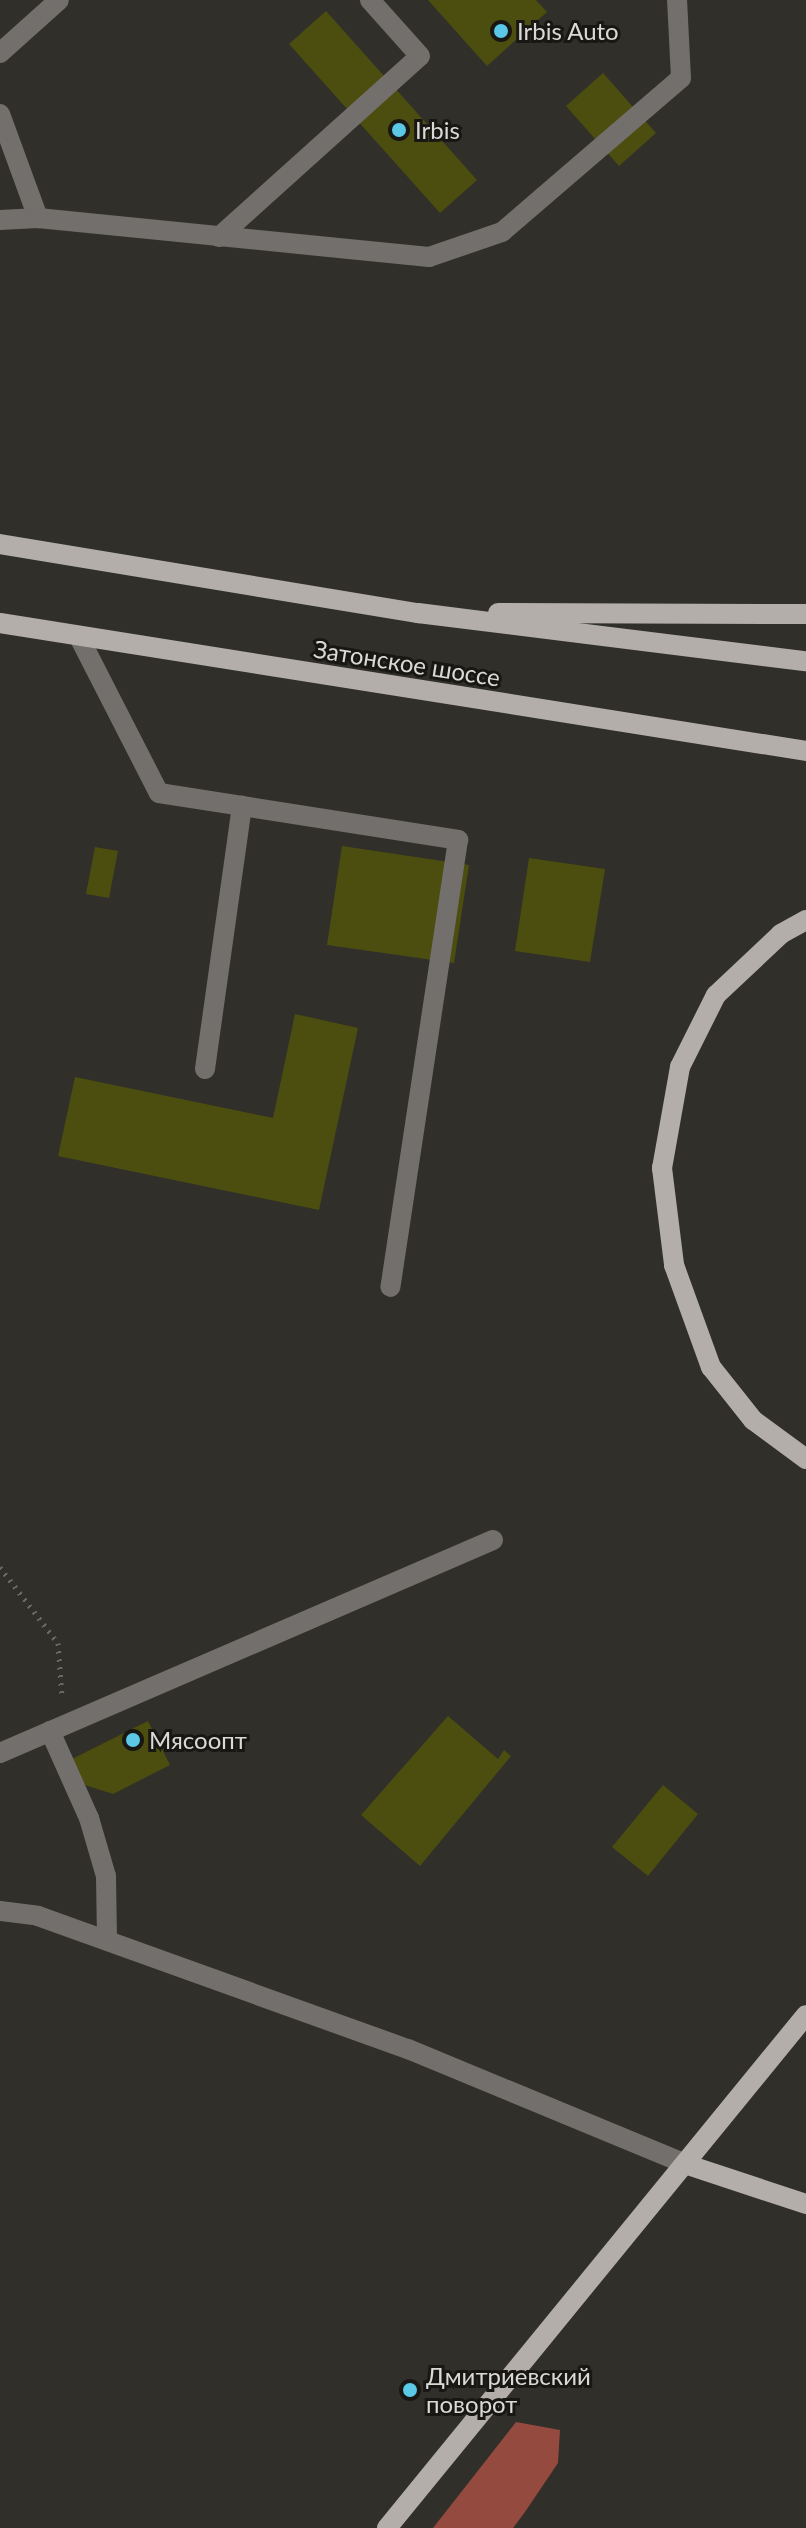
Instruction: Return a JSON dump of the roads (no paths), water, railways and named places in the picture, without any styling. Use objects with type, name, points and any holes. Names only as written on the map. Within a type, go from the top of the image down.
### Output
[{"type":"main road","points":[[0,544],[418,613],[806,661]]},
{"type":"main road","points":[[418,613],[806,614]]},
{"type":"main road","name":"Затонское шоссе","points":[[0,623],[806,751]]},
{"type":"main road","points":[[806,920],[781,934],[716,995],[680,1067],[662,1168],[674,1265],[711,1367],[753,1420],[806,1459]]},
{"type":"main road","points":[[387,2528],[806,2015]]},
{"type":"main road","points":[[685,2164],[806,2204]]},
{"type":"street","points":[[0,53],[59,0]]},
{"type":"street","points":[[219,237],[420,56],[370,0]]},
{"type":"street","points":[[0,220],[38,218],[429,257],[502,232],[681,78],[677,0]]},
{"type":"street","points":[[0,114],[38,218]]},
{"type":"street","points":[[79,637],[159,793],[458,840],[390,1287]]},
{"type":"street","points":[[205,1069],[242,806]]},
{"type":"street","points":[[0,1753],[493,1540]]},
{"type":"street","points":[[57,1728],[106,1876],[107,1940]]},
{"type":"street","points":[[0,1911],[38,1916],[408,2049],[685,2164]]},
{"type":"place","name":"Irbis Auto","points":[[501,31]]},
{"type":"place","name":"Irbis","points":[[399,130]]},
{"type":"place","name":"Мясоопт","points":[[133,1740]]},
{"type":"place","name":"Дмитриевский поворот","points":[[410,2390]]}]
